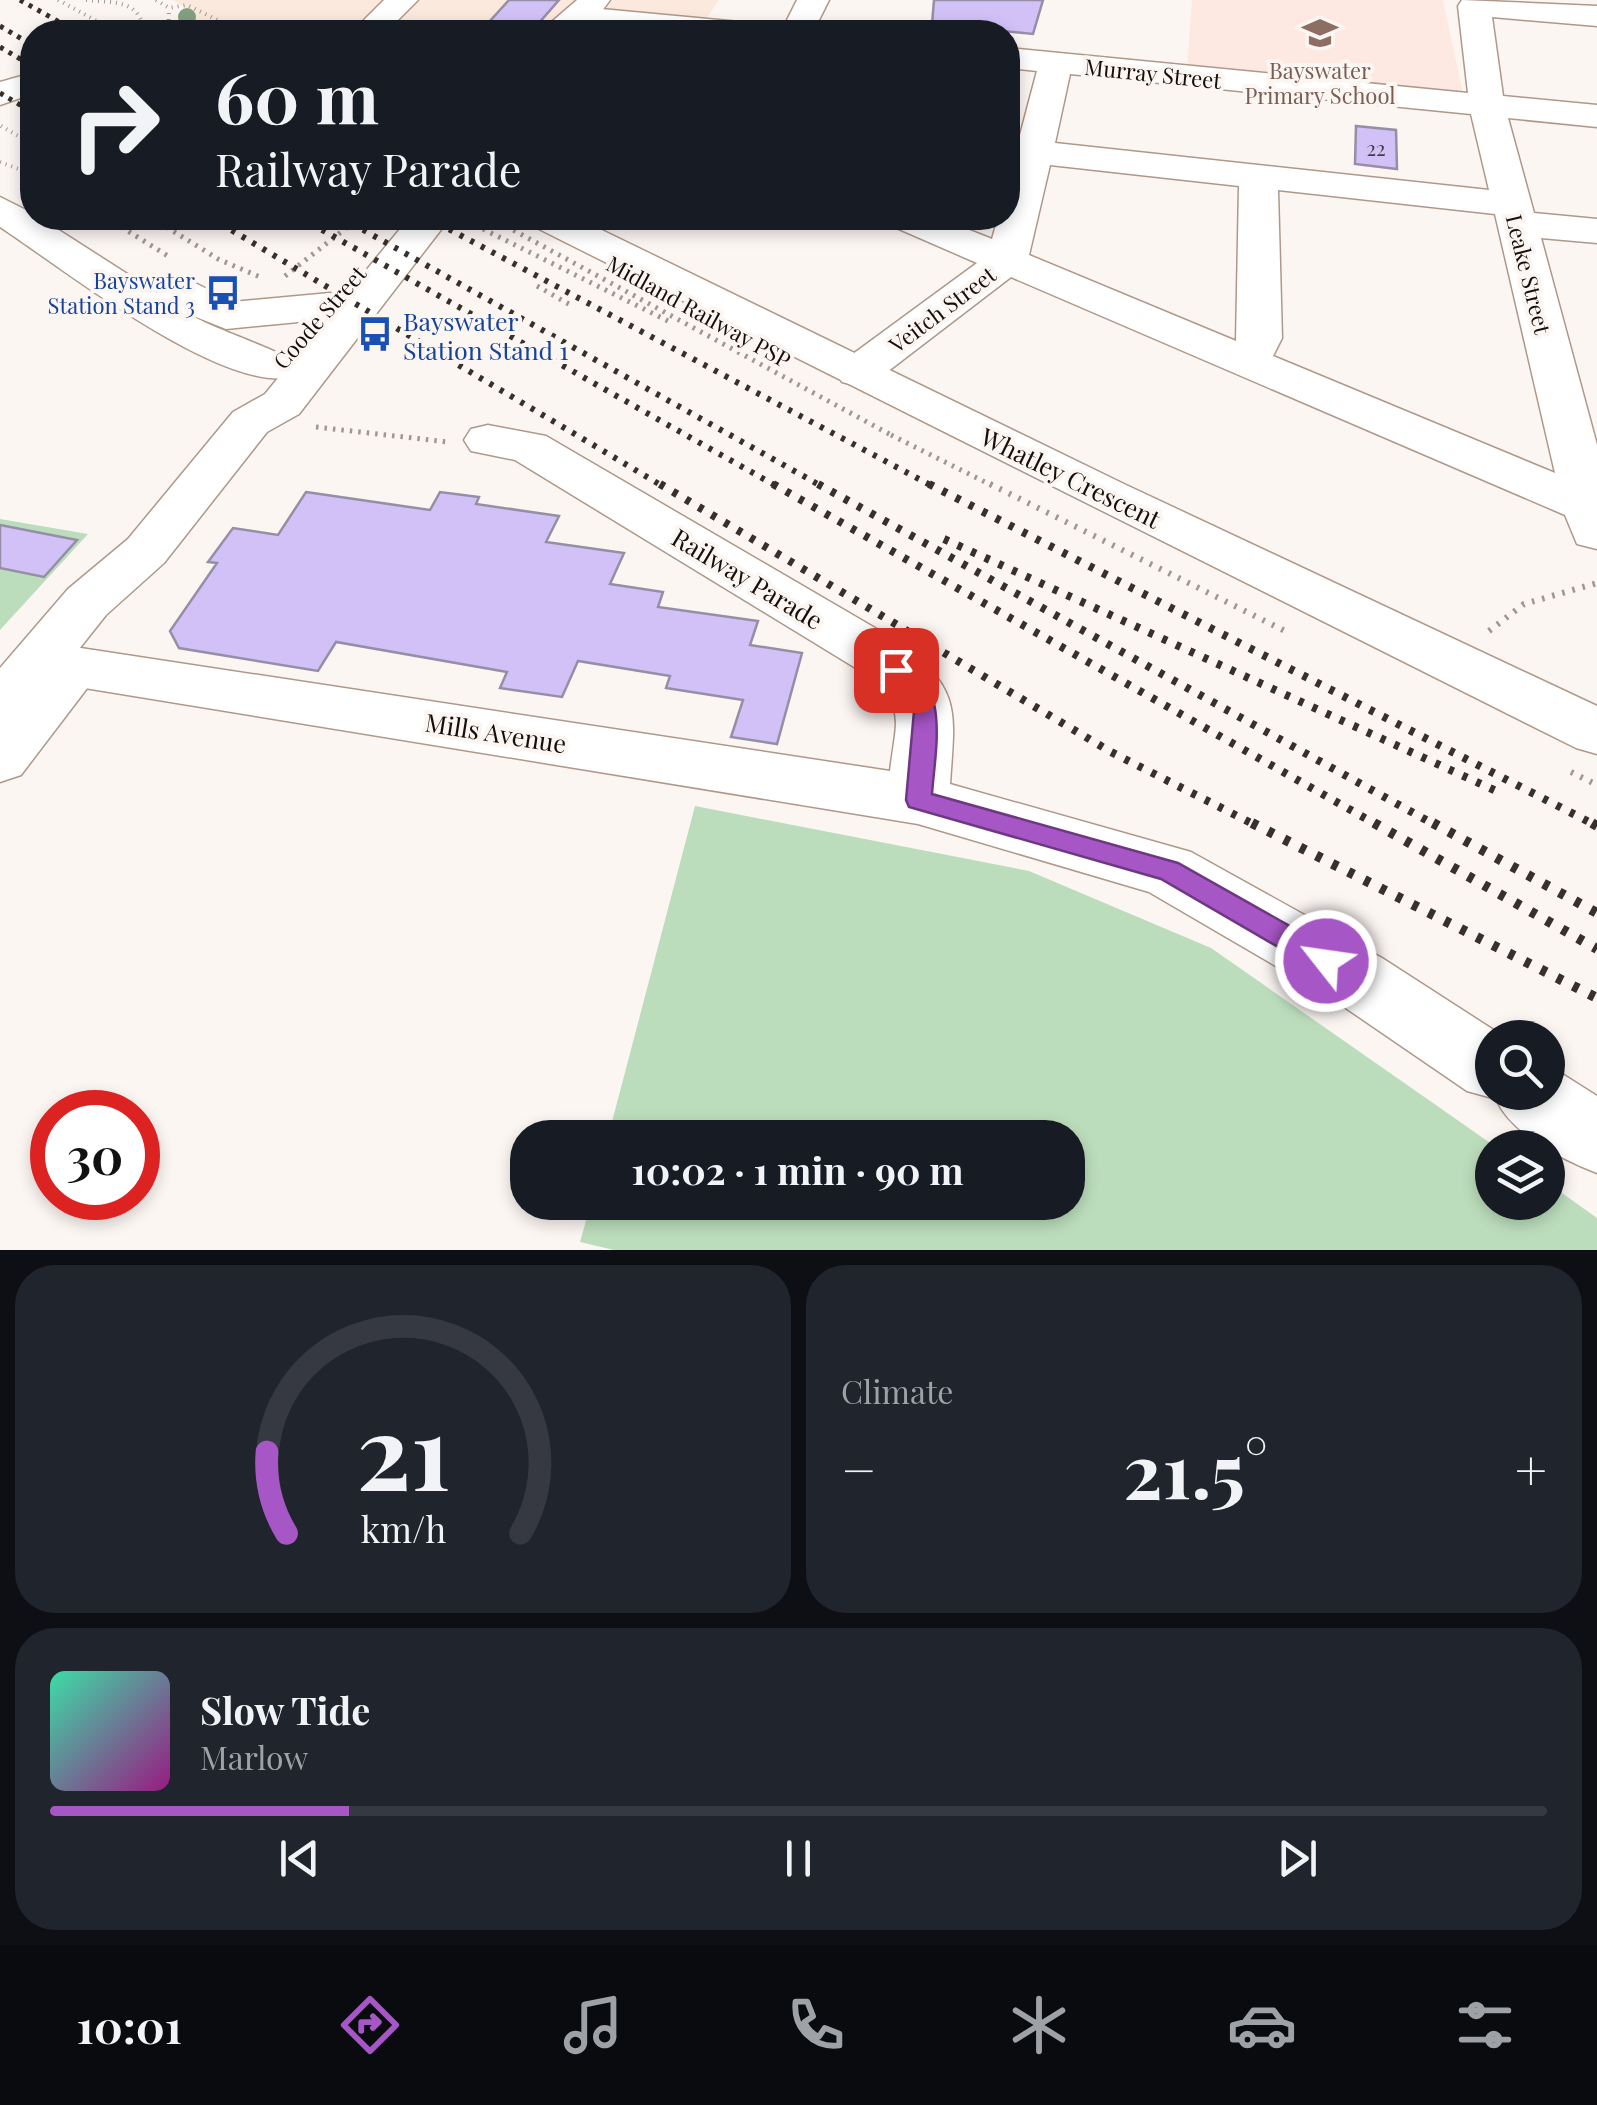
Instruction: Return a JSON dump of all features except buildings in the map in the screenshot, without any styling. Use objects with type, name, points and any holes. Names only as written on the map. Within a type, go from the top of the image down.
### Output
[{"type":"street","points":[[381,20],[402,0]]},
{"type":"street","name":"Leake Street","points":[[1593,523],[1487,106],[1474,6],[1597,16]]},
{"type":"street","name":"Murray Street","points":[[1020,59],[1597,116]]},
{"type":"street","name":"Veitch Street","points":[[1022,151],[1056,63]]},
{"type":"street","points":[[1022,151],[1258,176],[1513,214],[1597,231]]},
{"type":"street","points":[[1249,360],[1260,338],[1258,176]]},
{"type":"street","points":[[33,230],[186,331],[222,349],[276,367]]},
{"type":"street","points":[[73,230],[201,306],[226,316],[330,306]]},
{"type":"street","name":"Coode Street","points":[[250,422],[260,385],[392,230]]},
{"type":"street","name":"Coode Street","points":[[0,707],[87,602],[146,551],[250,422],[282,404],[420,230]]},
{"type":"street","name":"Whatley Crescent","points":[[571,230],[1450,662],[1594,724]]},
{"type":"street","points":[[935,230],[1249,360],[1593,523]]},
{"type":"street","name":"Veitch Street","points":[[858,372],[1007,260],[1011,230]]},
{"type":"street","name":"Railway Parade","points":[[488,440],[528,446],[879,656],[913,684],[926,711],[918,800]]},
{"type":"street","name":"Coode Street","points":[[0,760],[122,609],[146,551]]},
{"type":"street","name":"Mills Avenue","points":[[74,668],[416,718],[918,800]]},
{"type":"street","points":[[918,800],[1168,870],[1358,979],[1475,1057]]},
{"type":"street","points":[[1556,1110],[1597,1138]]},
{"type":"path","points":[[58,0],[92,20]]},
{"type":"path","points":[[86,0],[133,5],[143,20]]},
{"type":"path","points":[[156,0],[169,8],[188,5],[218,20]]},
{"type":"path","points":[[168,20],[169,8]]},
{"type":"path","points":[[171,230],[218,259],[275,283],[343,230]]},
{"type":"path","name":"Midland Railway PSP","points":[[513,230],[890,436]]},
{"type":"path","points":[[537,286],[574,307]]},
{"type":"path","points":[[300,425],[443,442],[488,440]]},
{"type":"path","points":[[1450,662],[1524,604],[1597,583]]},
{"type":"shaded area","points":[[172,0],[719,0],[705,20],[189,20],[187,8]]},
{"type":"shaded area","name":"Bayswater Primary School","points":[[1192,0],[1443,0],[1463,93],[1187,67]]},
{"type":"green space","points":[[0,519],[88,534],[0,630]]},
{"type":"green space","points":[[695,806],[1029,871],[1211,948],[1475,1132],[1475,1220],[1565,1220],[1565,1195],[1597,1218],[1597,1250],[614,1250],[580,1242],[586,1220],[1085,1220],[1085,1120],[612,1120]]},
{"type":"railway","points":[[20,0],[56,20]]},
{"type":"railway","points":[[0,26],[20,38]]},
{"type":"railway","points":[[0,47],[20,59]]},
{"type":"railway","points":[[0,93],[20,105]]},
{"type":"railway","points":[[231,230],[664,487]]},
{"type":"railway","points":[[322,230],[778,487]]},
{"type":"railway","points":[[363,230],[823,487]]},
{"type":"railway","points":[[451,230],[934,487]]},
{"type":"railway","points":[[660,484],[1111,752],[1257,826]]},
{"type":"railway","points":[[773,484],[1379,826]]},
{"type":"railway","points":[[818,484],[1437,826]]},
{"type":"railway","points":[[929,484],[1597,826],[1592,823]]},
{"type":"railway","points":[[944,539],[1503,794]]},
{"type":"railway","points":[[1252,823],[1597,998]]},
{"type":"railway","points":[[1374,823],[1597,949]]},
{"type":"railway","points":[[1433,823],[1597,913]]},
{"type":"place","name":"Bayswater Primary School","points":[[1320,33]]},
{"type":"place","name":"Bayswater Station Stand 3","points":[[223,293]]},
{"type":"place","name":"Bayswater Station Stand 1","points":[[375,334]]},
{"type":"route","points":[[896,670],[913,684],[926,711],[918,800],[1168,870],[1326,961]]}]
